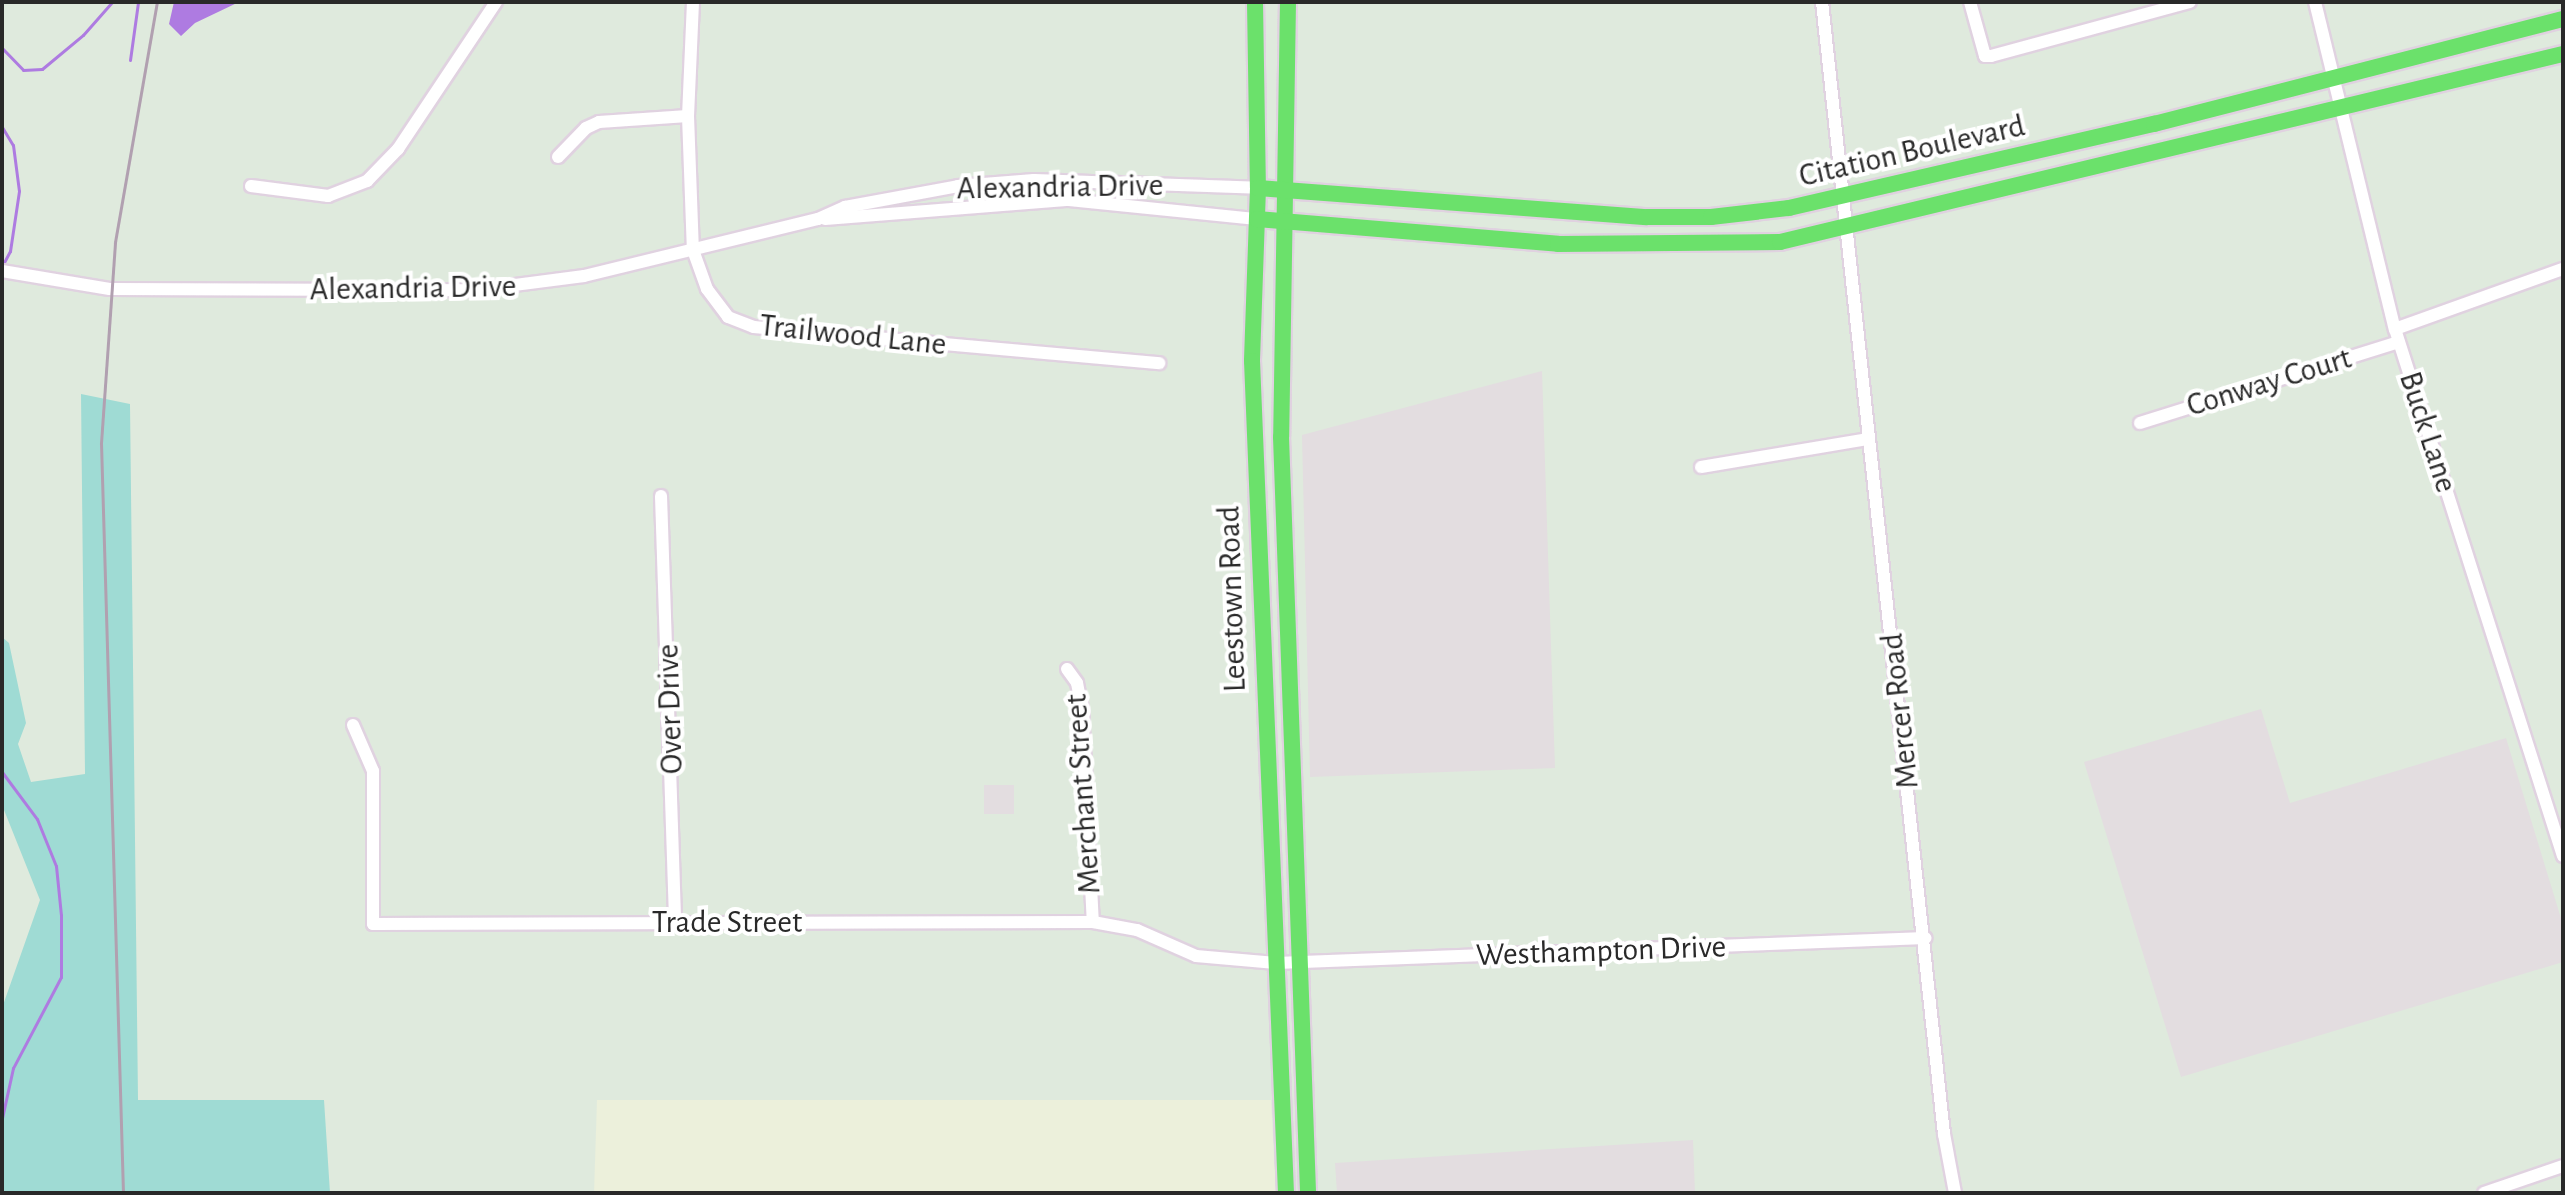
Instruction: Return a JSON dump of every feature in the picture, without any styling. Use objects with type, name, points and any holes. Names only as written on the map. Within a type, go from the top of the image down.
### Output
[{"type":"main road","name":"Leestown Road","points":[[1255,2],[1258,188],[1253,377],[1286,1193]]},
{"type":"main road","name":"Leestown Road","points":[[1288,2],[1282,464],[1308,1193]]},
{"type":"main road","name":"Citation Boulevard","points":[[1258,188],[1647,217],[1711,217],[1845,197],[2563,19]]},
{"type":"main road","name":"Citation Boulevard","points":[[1257,219],[1631,246],[1780,242],[1848,229],[2563,54]]},
{"type":"street","points":[[251,186],[328,196],[378,173],[496,2]]},
{"type":"street","name":"Trailwood Lane","points":[[693,2],[688,116],[693,250],[713,302],[735,322],[754,327],[1159,363]]},
{"type":"street","name":"Mercer Road","points":[[1822,2],[1926,938],[1944,1134],[1955,1193]]},
{"type":"street","points":[[1970,2],[1985,56],[1991,56],[2190,2]]},
{"type":"street","name":"Buck Lane","points":[[2315,2],[2397,335],[2563,856]]},
{"type":"street","points":[[558,157],[586,128],[599,122],[688,116]]},
{"type":"street","name":"Alexandria Drive","points":[[818,219],[845,207],[895,196],[1034,180],[1258,188]]},
{"type":"street","name":"Alexandria Drive","points":[[8,272],[110,289],[461,291],[551,282],[818,219],[1069,200],[1257,219]]},
{"type":"street","name":"Conway Court","points":[[2140,423],[2397,335],[2563,269]]},
{"type":"street","points":[[1701,467],[1869,439]]},
{"type":"street","name":"Over Drive","points":[[661,496],[675,922]]},
{"type":"street","name":"Merchant Street","points":[[1067,669],[1077,683],[1082,708],[1093,922]]},
{"type":"street","name":"Trade Street","points":[[353,725],[373,771],[373,924],[1093,922],[1137,930],[1209,959],[1276,963]]},
{"type":"street","name":"Westhampton Drive","points":[[1276,963],[1926,938]]},
{"type":"street","points":[[2484,1193],[2563,1166]]},
{"type":"shaded area","points":[[174,2],[239,2],[195,23],[181,36],[169,24]]},
{"type":"shaded area","points":[[1542,371],[1555,768],[1310,777],[1302,435]]},
{"type":"shaded area","points":[[81,394],[130,404],[138,1100],[324,1100],[330,1193],[2,1193],[2,1008],[40,900],[2,805],[2,637],[9,643],[26,723],[18,744],[31,782],[85,774]]},
{"type":"shaded area","points":[[2261,709],[2290,803],[2506,738],[2563,925],[2563,962],[2181,1077],[2084,762]]},
{"type":"shaded area","points":[[984,785],[1014,785],[1014,814],[984,814]]},
{"type":"shaded area","points":[[597,1100],[1271,1100],[1276,1193],[594,1193]]},
{"type":"shaded area","points":[[1693,1140],[1695,1193],[1337,1193],[1335,1163]]},
{"type":"waterway","points":[[2,48],[23,70],[42,69],[83,35],[112,2]]},
{"type":"waterway","points":[[130,60],[138,2]]},
{"type":"waterway","points":[[2,127],[13,145],[19,191],[10,251],[2,266]]},
{"type":"waterway","points":[[2,772],[37,819],[56,866],[61,915],[61,977],[13,1068],[2,1118]]},
{"type":"railway","points":[[123,1193],[101,443],[115,242],[157,2]]}]
